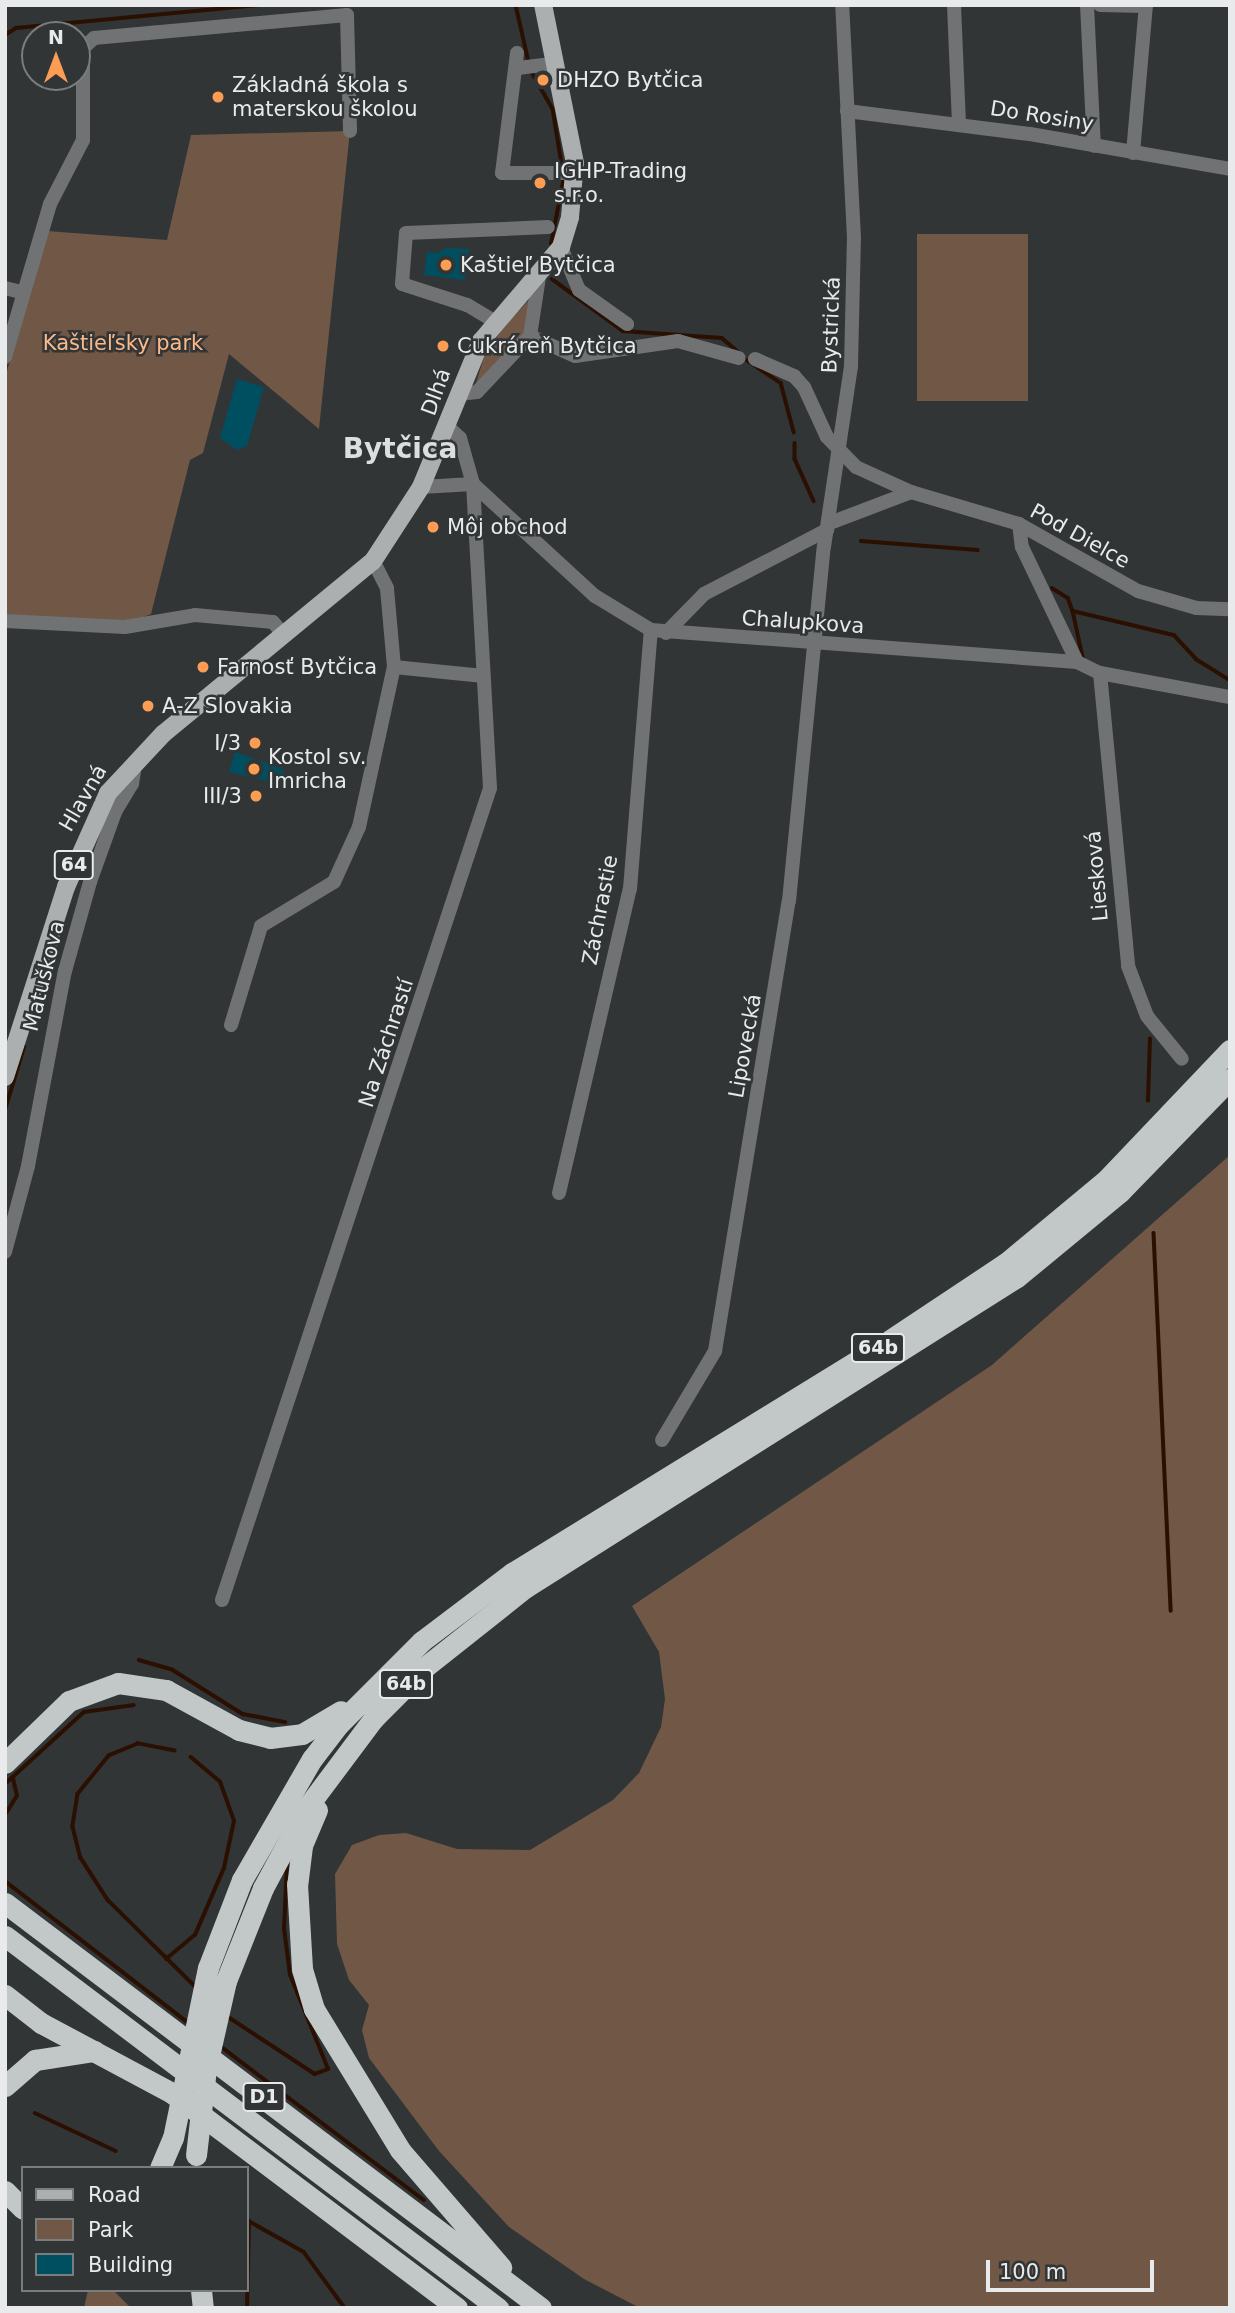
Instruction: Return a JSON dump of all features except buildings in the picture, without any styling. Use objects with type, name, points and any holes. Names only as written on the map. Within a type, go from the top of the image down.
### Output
[{"type":"highway","name":"64b","points":[[161,2166],[173,2138],[208,1968],[242,1880],[288,1797],[339,1724],[433,1632],[512,1573],[890,1340],[1006,1263],[1107,1179],[1230,1050]]},
{"type":"highway","name":"64b","points":[[196,2161],[206,2069],[226,1981],[281,1850],[330,1775],[397,1693],[460,1636],[526,1587],[1017,1277],[1120,1192],[1230,1079]]},
{"type":"highway","points":[[5,1763],[69,1701],[104,1685],[131,1683],[166,1690],[239,1730],[270,1738],[314,1729],[369,1693]]},
{"type":"highway","points":[[330,1775],[302,1846],[297,1884],[302,1969],[314,2010],[400,2150],[521,2293]]},
{"type":"highway","name":"D1","points":[[5,1903],[541,2308]]},
{"type":"highway","name":"D1","points":[[5,1936],[498,2308]]},
{"type":"highway","points":[[5,1996],[41,2023],[172,2093],[457,2308]]},
{"type":"highway","points":[[5,2086],[35,2060],[94,2051]]},
{"type":"highway","points":[[5,2191],[21,2207]]},
{"type":"highway","points":[[413,2276],[427,2308]]},
{"type":"main road","name":"Dlhá","points":[[373,561],[421,487],[448,428],[459,394],[494,321],[539,277],[561,247],[567,173],[556,62],[543,5]]},
{"type":"main road","name":"Hlavná","points":[[5,1077],[84,840],[108,793],[136,759],[373,561]]},
{"type":"street","name":"Bystrická","points":[[815,645],[840,456],[853,314],[842,5]]},
{"type":"street","points":[[954,5],[959,124]]},
{"type":"street","points":[[1087,5],[1094,146]]},
{"type":"street","points":[[1100,5],[1146,6],[1133,153]]},
{"type":"street","points":[[5,357],[21,292],[50,204],[83,140],[83,48],[94,38],[347,15],[350,131]]},
{"type":"street","points":[[556,62],[524,63],[502,173],[567,173]]},
{"type":"street","name":"Do Rosiny","points":[[847,111],[959,124],[1230,169]]},
{"type":"street","points":[[494,321],[467,305],[402,284],[406,233],[548,227]]},
{"type":"street","points":[[561,247],[579,290],[627,324]]},
{"type":"street","points":[[459,394],[487,383],[530,336],[538,313],[539,277]]},
{"type":"street","points":[[5,288],[21,292]]},
{"type":"street","points":[[530,336],[575,356],[678,341],[739,358]]},
{"type":"street","points":[[755,359],[794,376],[804,387],[840,456]]},
{"type":"street","name":"Na Záchrastí","points":[[222,1600],[491,788],[472,484],[460,438],[448,428]]},
{"type":"street","name":"Pod Dielce","points":[[840,456],[911,492],[1019,524],[1138,591],[1196,608],[1230,609]]},
{"type":"street","points":[[421,487],[472,484]]},
{"type":"street","name":"Chalupkova","points":[[472,484],[595,596],[651,630],[666,634],[1077,662],[1100,673],[1230,696]]},
{"type":"street","points":[[666,634],[704,594],[829,526],[911,492]]},
{"type":"street","points":[[1019,524],[1022,547],[1077,662]]},
{"type":"street","points":[[230,1025],[261,926],[334,882],[344,869],[359,827],[394,667],[387,588],[373,561]]},
{"type":"street","points":[[5,621],[125,627],[195,615],[273,622],[284,635]]},
{"type":"street","name":"Záchrastie","points":[[559,1193],[630,889],[651,630]]},
{"type":"street","name":"Lipovecká","points":[[662,1440],[715,1351],[788,913],[815,645]]},
{"type":"street","points":[[394,667],[484,676]]},
{"type":"street","name":"Liesková","points":[[1100,673],[1128,966],[1147,1016],[1182,1059]]},
{"type":"street","name":"Matuškova","points":[[5,1252],[65,971],[90,882],[115,812],[132,784],[136,759]]},
{"type":"green space","name":"Kaštieľsky park","points":[[350,131],[319,429],[229,354],[203,453],[190,460],[151,614],[131,622],[5,617],[5,378],[47,231],[167,240],[191,135]]},
{"type":"green space","points":[[917,234],[1028,234],[1028,401],[917,401]]},
{"type":"green space","points":[[536,292],[531,328],[475,386],[484,357],[502,329]]},
{"type":"green space","points":[[1230,1155],[1230,2308],[640,2308],[584,2279],[509,2227],[439,2151],[369,2058],[362,2030],[369,2005],[349,1980],[337,1944],[335,1874],[352,1845],[379,1835],[406,1833],[457,1849],[530,1850],[613,1800],[639,1773],[661,1727],[665,1699],[659,1652],[632,1606],[992,1365]]},
{"type":"green space","points":[[88,2292],[115,2292],[131,2308],[84,2308]]},
{"type":"waterway","points":[[5,35],[16,28],[259,5]]},
{"type":"waterway","points":[[516,5],[529,62]]},
{"type":"waterway","points":[[530,69],[553,109],[563,170]]},
{"type":"waterway","points":[[551,244],[564,177]]},
{"type":"waterway","points":[[552,279],[623,331],[722,338],[740,353]]},
{"type":"waterway","points":[[745,359],[781,383],[794,432]]},
{"type":"waterway","points":[[795,443],[795,459],[814,501]]},
{"type":"waterway","points":[[861,541],[978,550]]},
{"type":"waterway","points":[[1052,588],[1068,598],[1073,611],[1174,635],[1196,659],[1230,680]]},
{"type":"waterway","points":[[1073,611],[1084,662]]},
{"type":"waterway","points":[[1148,1101],[1150,1039]]},
{"type":"waterway","points":[[5,1110],[24,1047]]},
{"type":"waterway","points":[[1154,1233],[1171,1611]]},
{"type":"waterway","points":[[139,1660],[173,1670],[243,1714],[285,1722]]},
{"type":"waterway","points":[[5,1784],[84,1712],[134,1705]]},
{"type":"waterway","points":[[175,1751],[138,1744],[109,1756],[78,1794],[73,1827],[81,1858],[108,1900],[196,1987]]},
{"type":"waterway","points":[[166,1959],[195,1935],[224,1868],[234,1821],[220,1782],[191,1758]]},
{"type":"waterway","points":[[5,1815],[17,1796],[13,1778]]},
{"type":"waterway","points":[[227,2016],[315,2074],[328,2069],[290,1975],[284,1929],[287,1865]]},
{"type":"waterway","points":[[5,1881],[190,2024]]},
{"type":"waterway","points":[[219,2045],[424,2200]]},
{"type":"waterway","points":[[35,2113],[116,2151]]},
{"type":"waterway","points":[[248,2221],[304,2252],[345,2308]]},
{"type":"waterway","points":[[248,2264],[249,2221]]},
{"type":"waterway","points":[[247,2292],[247,2308]]},
{"type":"place","name":"DHZO Bytčica","points":[[543,80]]},
{"type":"place","name":"Základná škola s materskou školou","points":[[218,97]]},
{"type":"place","name":"IGHP-Trading s.r.o.","points":[[540,183]]},
{"type":"place","name":"Kaštieľ Bytčica","points":[[446,265]]},
{"type":"place","name":"Cukráreň Bytčica","points":[[443,346]]},
{"type":"place","name":"Môj obchod","points":[[433,527]]},
{"type":"place","name":"Farnosť Bytčica","points":[[203,667]]},
{"type":"place","name":"A-Z Slovakia","points":[[148,706]]},
{"type":"place","name":"I/3","points":[[255,743]]},
{"type":"place","name":"Kostol sv. Imricha","points":[[254,769]]},
{"type":"place","name":"III/3","points":[[256,796]]},
{"type":"district","name":"Bytčica","points":[[400,449]]}]
